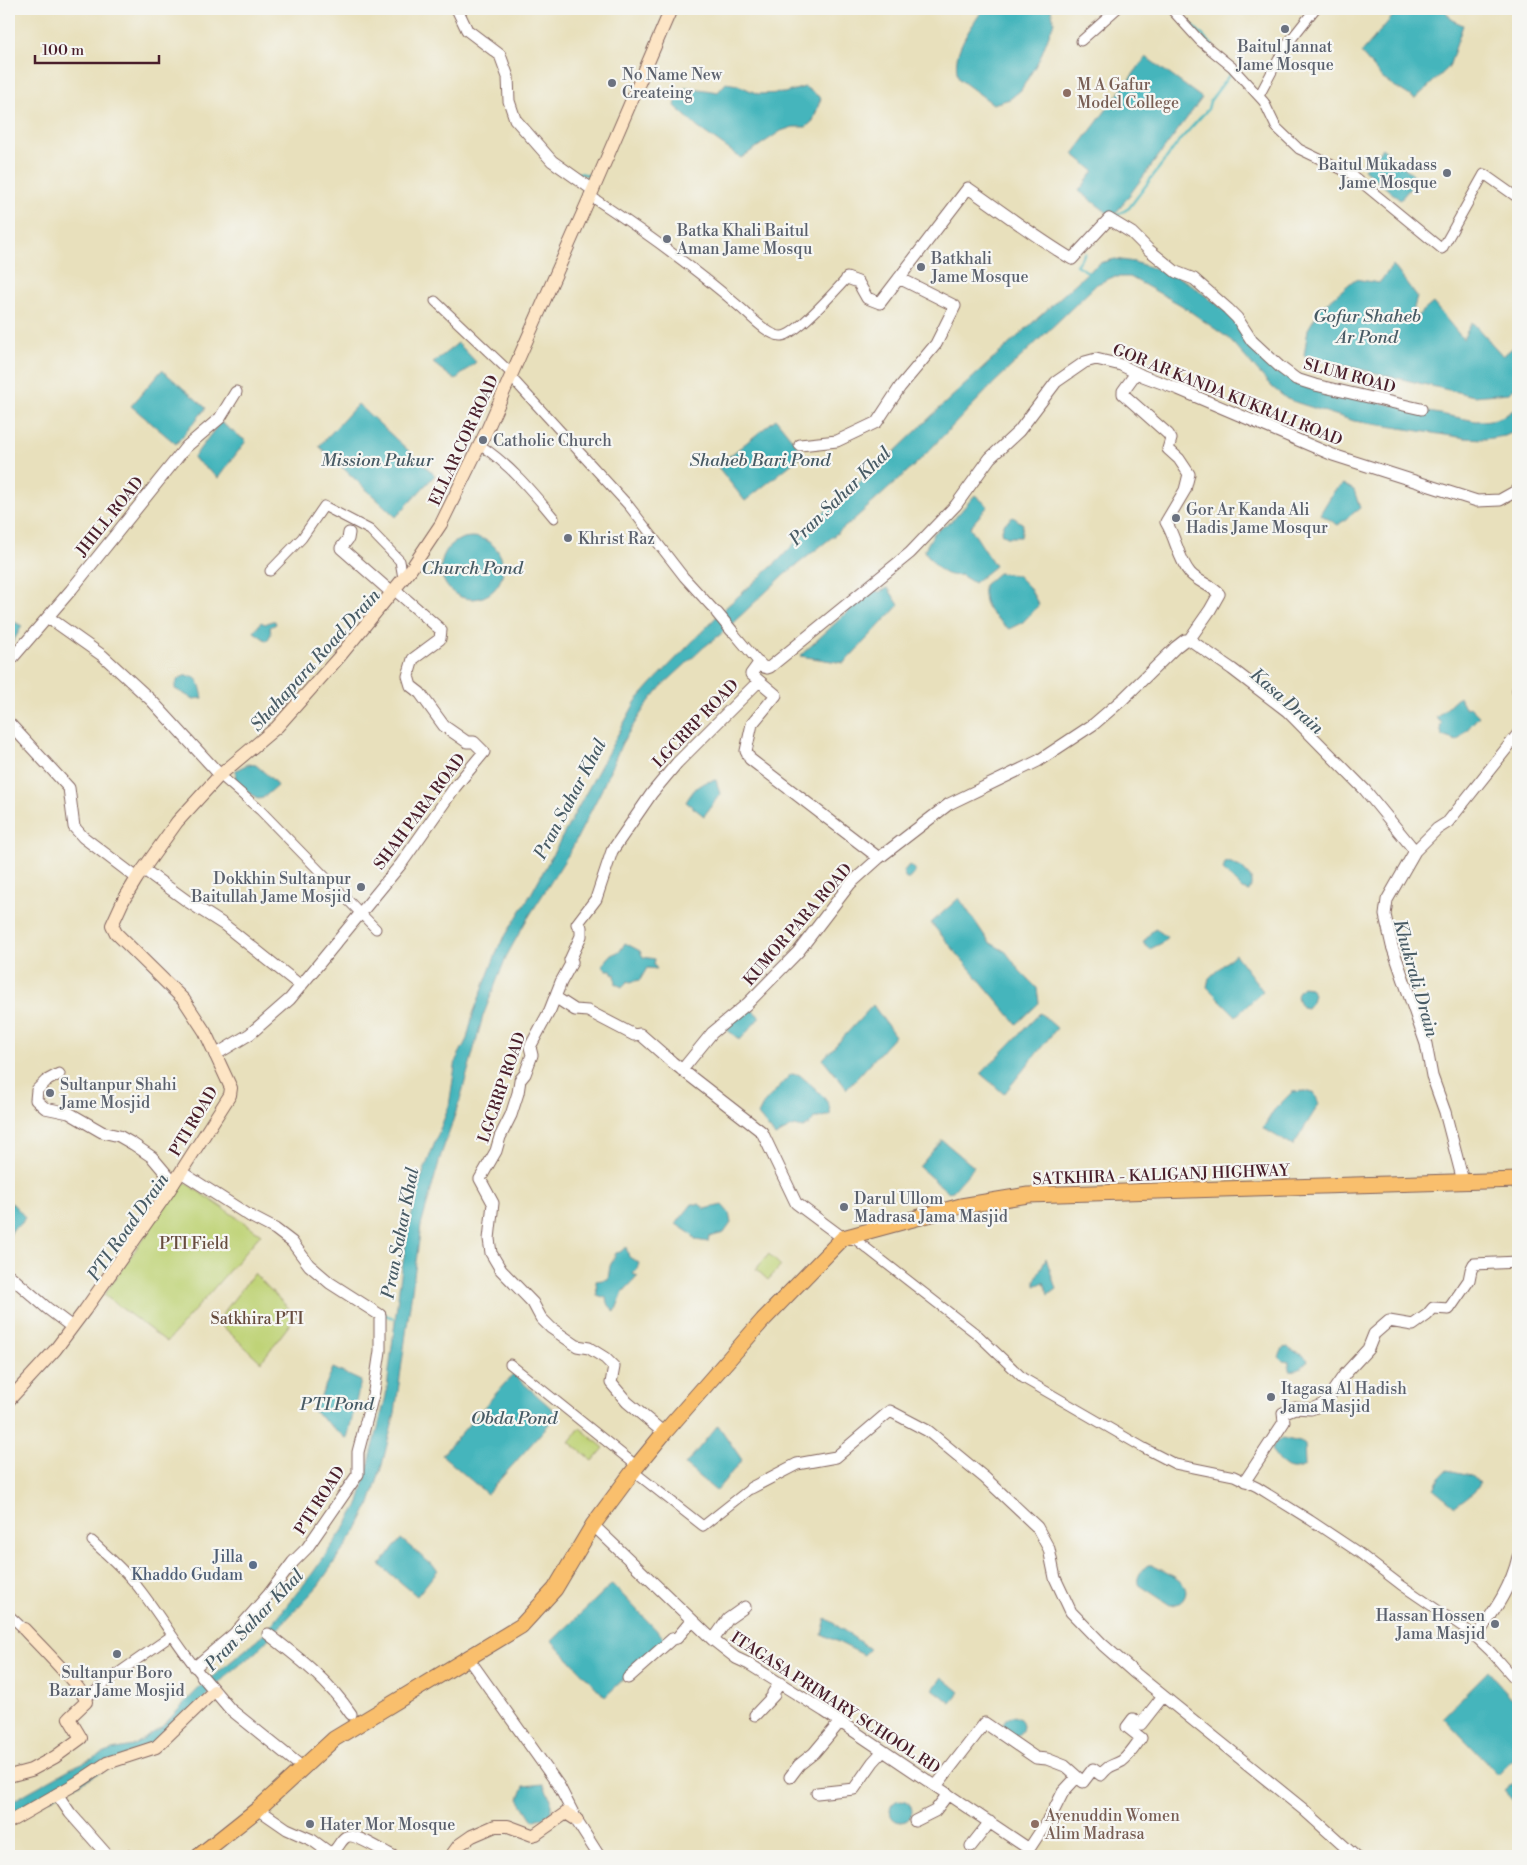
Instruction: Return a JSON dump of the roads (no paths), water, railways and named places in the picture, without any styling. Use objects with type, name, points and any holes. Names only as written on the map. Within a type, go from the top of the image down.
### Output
[{"type":"highway","name":"SATKHIRA - KALIGANJ HIGHWAY","points":[[844,1238],[961,1206],[1028,1196],[1518,1180]]},
{"type":"highway","points":[[199,1856],[258,1809],[334,1739],[521,1626],[556,1589],[593,1525],[664,1433],[763,1320],[844,1238]]},
{"type":"main road","name":"ELLAR COR ROAD","points":[[204,1032],[184,1000],[116,933],[112,925],[123,901],[140,873],[177,822],[220,775],[276,727],[340,656],[403,578],[441,524],[480,445],[671,9]]},
{"type":"main road","name":"PTI ROAD","points":[[9,1400],[55,1350],[72,1327],[178,1178],[230,1095],[231,1088],[204,1032]]},
{"type":"main road","points":[[9,1776],[32,1770],[55,1757],[81,1738],[69,1718],[86,1702],[86,1698],[24,1629]]},
{"type":"main road","points":[[9,1822],[107,1763],[156,1747],[214,1691]]},
{"type":"main road","points":[[451,1856],[459,1845],[472,1836],[495,1826],[508,1826],[532,1835],[566,1813],[576,1820]]},
{"type":"street","points":[[457,9],[468,30],[500,55],[508,77],[509,101],[515,119],[552,161],[591,193],[720,289],[768,331],[781,337],[789,334],[800,326],[847,278],[858,282],[867,298],[880,303],[899,278],[955,306],[936,344],[900,387],[877,422],[837,441],[800,445]]},
{"type":"street","points":[[1081,40],[1117,9]]},
{"type":"street","points":[[1171,9],[1200,41],[1232,67],[1259,96],[1276,127],[1299,149],[1351,174],[1442,249],[1484,174],[1518,198]]},
{"type":"street","points":[[1259,96],[1285,47],[1315,9]]},
{"type":"street","name":"SLUM ROAD","points":[[899,278],[968,188],[1021,224],[1028,232],[1072,259],[1109,219],[1132,233],[1176,272],[1194,279],[1237,318],[1252,341],[1296,379],[1314,386],[1421,409]]},
{"type":"street","points":[[435,301],[511,375],[629,506],[684,577],[759,663],[751,674],[776,695],[752,724],[746,751],[750,759],[879,858]]},
{"type":"street","name":"GOR AR KANDA KUKRALI ROAD","points":[[759,663],[763,667],[770,667],[910,553],[956,505],[990,458],[1019,431],[1045,395],[1064,376],[1085,362],[1096,359],[1121,365],[1136,373],[1213,403],[1266,428],[1333,455],[1426,486],[1477,501],[1500,500],[1518,490]]},
{"type":"street","points":[[1136,373],[1123,394],[1168,434],[1171,439],[1168,449],[1179,459],[1189,474],[1185,490],[1166,522],[1179,549],[1183,563],[1191,574],[1219,594],[1189,640],[1232,669],[1287,711],[1365,790],[1415,850]]},
{"type":"street","name":"JHILL ROAD","points":[[9,662],[48,617],[186,447],[220,418],[236,392]]},
{"type":"street","points":[[480,445],[516,473],[554,518]]},
{"type":"street","points":[[270,571],[302,538],[324,506],[370,530],[400,561],[403,578]]},
{"type":"street","points":[[349,533],[348,540],[341,548],[393,591]]},
{"type":"street","name":"SHAH PARA ROAD","points":[[215,1055],[250,1034],[290,999],[360,912],[402,864],[455,787],[484,752],[474,742],[467,742],[444,726],[420,693],[411,686],[408,676],[413,659],[440,639],[441,630],[393,591]]},
{"type":"street","points":[[48,617],[103,656],[152,701],[220,775],[260,810],[376,929]]},
{"type":"street","name":"KUMOR PARA ROAD","points":[[682,1070],[712,1033],[747,1004],[798,952],[850,884],[879,858],[949,804],[1038,761],[1094,724],[1123,699],[1176,647],[1185,640],[1189,640]]},
{"type":"street","name":"LGCRRP ROAD","points":[[664,1433],[627,1402],[611,1383],[614,1367],[589,1348],[577,1346],[551,1328],[541,1318],[533,1303],[502,1270],[491,1253],[489,1238],[493,1203],[480,1179],[496,1152],[518,1093],[520,1080],[525,1074],[532,1054],[530,1048],[572,962],[570,960],[581,936],[582,927],[577,924],[596,899],[612,851],[652,793],[677,763],[759,681]]},
{"type":"street","points":[[9,723],[69,788],[74,827],[83,837],[223,924],[301,986]]},
{"type":"street","points":[[1462,1181],[1445,1112],[1432,1076],[1426,1044],[1392,946],[1385,916],[1387,900],[1415,850],[1437,829],[1448,822],[1518,734]]},
{"type":"street","points":[[555,997],[575,1010],[588,1011],[634,1034],[640,1034],[682,1070],[762,1132],[796,1203],[844,1238],[856,1240],[978,1335],[1024,1378],[1175,1464],[1234,1476],[1310,1520],[1476,1637],[1490,1650],[1518,1683]]},
{"type":"street","points":[[58,1074],[36,1090],[36,1100],[40,1104],[45,1108],[69,1113],[102,1132],[119,1136],[152,1157],[178,1178]]},
{"type":"street","name":"PTI ROAD","points":[[178,1178],[275,1228],[292,1242],[309,1265],[330,1283],[380,1315],[380,1351],[374,1391],[358,1452],[358,1474],[307,1548],[293,1562],[269,1594],[234,1634],[198,1672]]},
{"type":"street","points":[[1245,1482],[1284,1422],[1283,1413],[1295,1408],[1311,1408],[1324,1404],[1345,1374],[1368,1349],[1374,1334],[1389,1321],[1413,1325],[1433,1308],[1449,1309],[1469,1280],[1474,1264],[1518,1262]]},
{"type":"street","points":[[9,1274],[46,1308],[72,1327]]},
{"type":"street","points":[[510,1364],[703,1526],[751,1488],[797,1464],[836,1457],[890,1411],[928,1431],[985,1478],[1037,1527],[1049,1549],[1055,1578],[1071,1612],[1102,1645],[1302,1809],[1355,1856]]},
{"type":"street","name":"ITAGASA PRIMARY SCHOOL RD","points":[[593,1525],[713,1640],[736,1658],[780,1683],[840,1722],[1029,1849],[1052,1814],[1063,1792],[1078,1777]]},
{"type":"street","points":[[92,1542],[140,1590],[171,1636],[214,1691],[248,1725],[302,1767]]},
{"type":"street","points":[[1476,1637],[1506,1594],[1518,1557]]},
{"type":"street","points":[[713,1640],[728,1619],[745,1607]]},
{"type":"street","points":[[9,1615],[24,1629]]},
{"type":"street","points":[[628,1678],[672,1639],[677,1638],[692,1620]]},
{"type":"street","points":[[268,1634],[306,1664],[336,1693],[350,1714]]},
{"type":"street","points":[[86,1698],[171,1636]]},
{"type":"street","points":[[468,1658],[559,1786],[576,1820],[599,1856]]},
{"type":"street","points":[[755,1715],[774,1695],[773,1693],[780,1683]]},
{"type":"street","points":[[936,1786],[984,1723],[1036,1758],[1047,1759],[1065,1766],[1084,1782],[1093,1769],[1101,1775],[1108,1766],[1122,1760],[1141,1738],[1128,1727],[1133,1719],[1140,1724],[1163,1696]]},
{"type":"street","points":[[790,1777],[799,1765],[814,1753],[840,1722]]},
{"type":"street","points":[[817,1793],[854,1789],[883,1751]]},
{"type":"street","points":[[57,1794],[70,1813],[108,1856]]},
{"type":"street","points":[[915,1821],[935,1811],[948,1794]]},
{"type":"street","points":[[258,1809],[287,1829],[312,1840],[330,1853],[336,1850],[345,1837],[350,1835],[393,1856]]},
{"type":"street","points":[[971,1846],[990,1822]]},
{"type":"water","points":[[983,9],[1051,9],[1054,22],[1040,58],[1021,90],[1010,99],[993,104],[959,79],[957,69],[959,51],[967,33]]},
{"type":"water","points":[[1399,9],[1444,9],[1452,20],[1463,25],[1449,67],[1415,99],[1383,79],[1361,53]]},
{"type":"water","points":[[1146,57],[1202,98],[1113,217],[1079,191],[1094,171],[1073,154]]},
{"type":"water","points":[[726,83],[738,85],[758,94],[784,93],[805,87],[821,98],[813,121],[806,127],[793,127],[781,131],[741,158],[697,127],[675,106],[677,96],[686,87],[718,92]]},
{"type":"water","points":[[1382,148],[1418,179],[1400,200],[1364,169]]},
{"type":"water","points":[[1115,259],[1134,262],[1176,276],[1190,284],[1227,312],[1279,368],[1362,399],[1476,421],[1498,418],[1518,406],[1518,430],[1505,436],[1485,439],[1465,438],[1354,421],[1298,403],[1287,399],[1272,387],[1228,338],[1181,305],[1130,277],[1113,277],[1097,284],[995,382],[917,463],[850,523],[784,575],[661,687],[647,704],[622,743],[601,791],[570,852],[526,921],[506,957],[483,1016],[460,1100],[441,1155],[421,1226],[395,1413],[370,1504],[356,1531],[318,1586],[257,1651],[225,1677],[178,1726],[135,1754],[9,1821],[9,1803],[73,1767],[112,1750],[133,1746],[162,1727],[201,1686],[268,1629],[312,1574],[343,1530],[359,1503],[386,1396],[408,1230],[420,1181],[449,1106],[456,1060],[467,1039],[473,1014],[499,946],[531,894],[636,701],[724,609],[778,561],[822,514],[887,459],[1088,272],[1100,263]]},
{"type":"water","name":"Gofur Shaheb Ar Pond","points":[[1393,265],[1417,297],[1410,322],[1433,303],[1463,339],[1472,322],[1503,356],[1518,343],[1518,385],[1509,393],[1474,396],[1304,356],[1308,329],[1320,309],[1355,279],[1379,283]]},
{"type":"water","points":[[458,343],[476,362],[455,380],[433,363]]},
{"type":"water","points":[[162,370],[206,408],[176,444],[131,406]]},
{"type":"water","name":"Mission Pukur","points":[[358,404],[435,475],[396,517],[319,446]]},
{"type":"water","name":"Shaheb Bari Pond","points":[[776,419],[804,454],[745,501],[717,466]]},
{"type":"water","points":[[220,422],[246,441],[218,478],[193,458]]},
{"type":"water","points":[[1343,484],[1354,490],[1360,508],[1338,525],[1320,514],[1334,491]]},
{"type":"water","points":[[975,495],[988,506],[970,527],[995,566],[974,583],[961,575],[943,572],[924,551],[934,533],[954,519]]},
{"type":"water","points":[[1013,517],[1023,524],[1021,537],[1007,537],[1001,533],[1004,524]]},
{"type":"water","name":"Church Pond","points":[[472,537],[484,540],[494,546],[500,556],[503,568],[500,580],[494,590],[484,596],[472,599],[460,596],[450,590],[444,580],[441,568],[444,556],[450,546],[460,540]]},
{"type":"water","points":[[998,573],[1017,575],[1029,587],[1039,605],[1023,622],[1009,629],[989,610],[985,600],[984,585]]},
{"type":"water","points":[[888,588],[899,605],[844,663],[800,656],[872,589],[879,592]]},
{"type":"water","points":[[9,619],[22,626],[9,649]]},
{"type":"water","points":[[275,621],[276,624],[270,627],[271,634],[267,641],[254,632],[261,622],[265,624]]},
{"type":"water","points":[[184,676],[196,679],[200,685],[203,698],[193,699],[175,689],[178,679]]},
{"type":"water","points":[[1459,697],[1465,708],[1470,707],[1479,716],[1457,741],[1442,736],[1440,726],[1442,723],[1436,718]]},
{"type":"water","points":[[248,764],[256,765],[277,786],[263,798],[258,799],[235,779],[236,770]]},
{"type":"water","points":[[716,780],[720,794],[704,816],[686,802],[698,786]]},
{"type":"water","points":[[1229,862],[1242,868],[1251,878],[1249,891],[1242,889],[1223,870],[1225,863]]},
{"type":"water","points":[[909,865],[915,869],[915,872],[909,879],[906,879],[903,872]]},
{"type":"water","points":[[959,898],[989,942],[1006,952],[1020,971],[1037,988],[1039,1003],[1017,1024],[931,923]]},
{"type":"water","points":[[1156,929],[1167,937],[1162,943],[1150,949],[1143,943],[1152,931]]},
{"type":"water","points":[[625,943],[640,951],[643,957],[655,959],[654,965],[657,969],[647,968],[640,980],[628,981],[622,987],[616,984],[615,974],[613,975],[611,970],[607,970],[602,965],[611,955],[620,951]]},
{"type":"water","points":[[1235,954],[1263,991],[1236,1016],[1207,987],[1209,978]]},
{"type":"water","points":[[1303,987],[1310,988],[1314,994],[1312,1002],[1307,1008],[1302,1007],[1298,1001],[1298,994]]},
{"type":"water","points":[[746,1005],[760,1017],[740,1040],[726,1029]]},
{"type":"water","points":[[873,1005],[895,1036],[847,1089],[823,1059]]},
{"type":"water","points":[[1040,1013],[1057,1028],[1004,1094],[981,1074]]},
{"type":"water","points":[[791,1074],[800,1075],[825,1098],[830,1110],[830,1116],[814,1118],[810,1124],[803,1128],[794,1126],[775,1136],[758,1115],[764,1103]]},
{"type":"water","points":[[1305,1091],[1315,1094],[1319,1104],[1293,1146],[1263,1128],[1274,1110],[1292,1092]]},
{"type":"water","points":[[942,1140],[974,1167],[953,1191],[948,1192],[919,1167]]},
{"type":"water","points":[[9,1202],[25,1217],[22,1223],[13,1229],[9,1237]]},
{"type":"water","points":[[692,1204],[699,1204],[705,1209],[722,1205],[729,1213],[731,1223],[724,1233],[709,1237],[708,1242],[696,1240],[691,1234],[676,1224]]},
{"type":"water","points":[[626,1247],[629,1257],[639,1263],[633,1274],[638,1276],[623,1292],[615,1312],[607,1303],[606,1298],[597,1295],[596,1281],[608,1279],[610,1266],[616,1253]]},
{"type":"water","points":[[1046,1258],[1056,1289],[1048,1295],[1044,1282],[1035,1286],[1035,1280]]},
{"type":"water","points":[[1288,1347],[1308,1360],[1300,1368],[1289,1370],[1289,1362],[1283,1361],[1279,1357],[1283,1348]]},
{"type":"water","name":"PTI Pond","points":[[333,1368],[361,1381],[347,1439],[314,1412]]},
{"type":"water","name":"Obda Pond","points":[[513,1374],[558,1414],[487,1494],[442,1455]]},
{"type":"water","points":[[718,1425],[742,1460],[716,1491],[685,1465]]},
{"type":"water","points":[[1282,1438],[1304,1444],[1305,1466],[1289,1468],[1278,1459],[1271,1450],[1274,1444]]},
{"type":"water","points":[[1447,1470],[1471,1475],[1480,1483],[1474,1492],[1455,1506],[1434,1489],[1439,1478]]},
{"type":"water","points":[[401,1539],[438,1570],[417,1596],[380,1565]]},
{"type":"water","points":[[1148,1565],[1163,1570],[1181,1582],[1186,1592],[1181,1601],[1170,1605],[1138,1584],[1140,1573]]},
{"type":"water","points":[[612,1584],[665,1639],[605,1697],[552,1641]]},
{"type":"water","points":[[826,1618],[870,1649],[864,1655],[822,1634]]},
{"type":"water","points":[[1488,1671],[1518,1705],[1518,1753],[1498,1774],[1443,1717]]},
{"type":"water","points":[[942,1677],[960,1692],[951,1703],[933,1689]]},
{"type":"water","points":[[1009,1716],[1017,1716],[1023,1722],[1023,1730],[1017,1736],[1009,1736],[1003,1730],[1003,1722]]},
{"type":"water","points":[[1518,1779],[1518,1806],[1504,1791]]},
{"type":"water","points":[[543,1784],[551,1799],[551,1814],[533,1821],[519,1799],[524,1786]]},
{"type":"water","points":[[897,1800],[905,1800],[912,1807],[912,1815],[905,1822],[897,1822],[890,1815],[890,1807]]},
{"type":"waterway","points":[[1191,24],[1212,45]]},
{"type":"waterway","points":[[1113,218],[1129,208],[1180,140],[1208,109],[1210,101],[1233,70]]},
{"type":"waterway","points":[[578,173],[595,176]]},
{"type":"waterway","points":[[1085,253],[1076,265],[1088,272]]},
{"type":"waterway","name":"PTI Road Drain","points":[[383,1314],[393,1318]]},
{"type":"place","name":"Baitul Jannat Jame Mosque","points":[[1285,29]]},
{"type":"place","name":"No Name New Createing","points":[[612,83]]},
{"type":"place","name":"M A Gafur Model College","points":[[1067,93]]},
{"type":"place","name":"Baitul Mukadass Jame Mosque","points":[[1447,173]]},
{"type":"place","name":"Batka Khali Baitul Aman Jame Mosqu","points":[[667,239]]},
{"type":"place","name":"Batkhali Jame Mosque","points":[[921,267]]},
{"type":"place","name":"Catholic Church","points":[[483,440]]},
{"type":"place","name":"Gor Ar Kanda Ali Hadis Jame Mosqur","points":[[1176,518]]},
{"type":"place","name":"Khrist Raz","points":[[568,538]]},
{"type":"place","name":"Dokkhin Sultanpur Baitullah Jame Mosjid","points":[[361,887]]},
{"type":"place","name":"Sultanpur Shahi Jame Mosjid","points":[[50,1093]]},
{"type":"place","name":"Darul Ullom Madrasa Jama Masjid","points":[[844,1207]]},
{"type":"place","name":"Itagasa Al Hadish Jama Masjid","points":[[1271,1397]]},
{"type":"place","name":"Jilla Khaddo Gudam","points":[[253,1565]]},
{"type":"place","name":"Hassan Hossen Jama Masjid","points":[[1495,1624]]},
{"type":"place","name":"Sultanpur Boro Bazar Jame Mosjid","points":[[117,1654]]},
{"type":"place","name":"Hater Mor Mosque","points":[[310,1824]]},
{"type":"place","name":"Ayenuddin Women Alim Madrasa","points":[[1035,1824]]},
{"type":"water label","name":"Pran Sahar Khal","points":[[840,496]]},
{"type":"water label","name":"Shahapara Road Drain","points":[[315,660]]},
{"type":"water label","name":"Kasa Drain","points":[[1287,701]]},
{"type":"water label","name":"Pran Sahar Khal","points":[[570,799]]},
{"type":"water label","name":"Khukrali Drain","points":[[1416,978]]},
{"type":"water label","name":"Pran Sahar Khal","points":[[400,1233]]},
{"type":"water label","name":"Pran Sahar Khal","points":[[254,1620]]},
{"type":"park label","name":"PTI Field","points":[[194,1243]]},
{"type":"park label","name":"Satkhira PTI","points":[[257,1318]]}]
